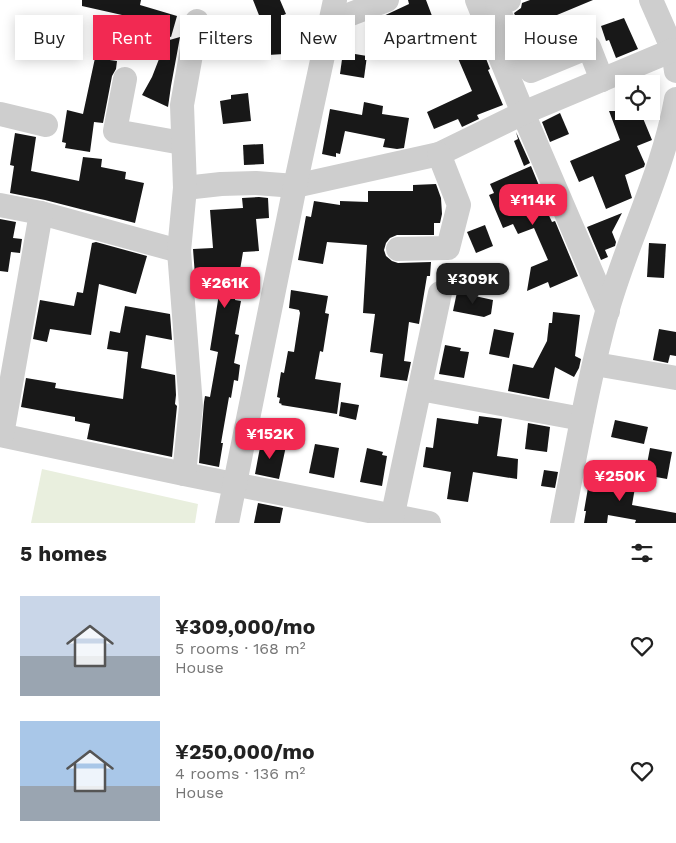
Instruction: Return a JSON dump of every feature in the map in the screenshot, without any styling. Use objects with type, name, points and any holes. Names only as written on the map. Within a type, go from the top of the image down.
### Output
[{"type":"street","points":[[227,523],[294,186],[332,11],[387,0]]},
{"type":"street","points":[[476,0],[608,311]]},
{"type":"street","points":[[510,0],[497,5],[510,40],[531,71],[588,47],[602,80]]},
{"type":"street","points":[[185,188],[230,183],[294,186],[439,154],[523,113],[602,80],[674,61],[651,0]]},
{"type":"street","points":[[184,474],[191,406],[179,251],[185,188],[182,105],[190,60]]},
{"type":"street","points":[[125,79],[115,131],[182,143]]},
{"type":"street","points":[[562,523],[582,419],[608,311],[664,148],[676,101]]},
{"type":"street","points":[[0,114],[46,125]]},
{"type":"street","points":[[398,249],[448,248],[459,205],[439,154]]},
{"type":"street","points":[[0,205],[41,213],[179,251]]},
{"type":"street","points":[[41,213],[1,435],[392,519],[428,523]]},
{"type":"street","points":[[392,519],[440,294]]},
{"type":"street","points":[[595,364],[676,378]]},
{"type":"street","points":[[420,389],[582,419]]},
{"type":"green space","points":[[42,469],[198,504],[195,523],[31,523]]},
{"type":"building","points":[[82,0],[141,0],[140,5],[177,16],[171,37],[170,15],[122,15],[82,6]]},
{"type":"building","points":[[253,0],[280,0],[286,14],[281,15],[281,54],[271,55],[271,15],[259,15]]},
{"type":"building","points":[[408,0],[426,0],[432,15],[386,15],[409,4]]},
{"type":"building","points":[[530,0],[593,0],[557,15],[515,15],[514,13],[521,8],[522,3]]},
{"type":"building","points":[[624,18],[638,49],[616,58],[609,40],[606,41],[601,26]]},
{"type":"building","points":[[180,37],[168,107],[142,95],[159,60],[170,60],[170,40]]},
{"type":"building","points":[[355,54],[365,56],[366,60],[364,78],[340,74],[342,60],[355,60]]},
{"type":"building","points":[[95,60],[117,61],[116,69],[112,76],[103,123],[94,122],[90,152],[65,148],[66,143],[62,142],[67,110],[83,114]]},
{"type":"building","points":[[459,60],[487,60],[490,69],[488,70],[503,105],[477,115],[479,119],[462,127],[458,119],[434,129],[427,112],[472,91]]},
{"type":"building","points":[[248,93],[251,121],[223,124],[220,101],[231,99],[231,95]]},
{"type":"building","points":[[364,102],[383,106],[382,114],[409,118],[404,148],[383,147],[385,139],[345,131],[340,154],[336,153],[336,157],[322,154],[330,109],[362,115]]},
{"type":"building","points":[[609,111],[615,111],[615,120],[644,120],[652,140],[637,146],[645,164],[644,167],[625,175],[632,198],[606,209],[593,176],[579,182],[570,161],[620,140]]},
{"type":"building","points":[[560,113],[569,134],[550,142],[542,122]]},
{"type":"building","points":[[516,132],[530,163],[524,166],[514,141],[518,139]]},
{"type":"building","points":[[15,133],[36,137],[31,171],[79,181],[83,157],[102,159],[101,167],[126,172],[125,179],[144,183],[135,223],[10,193],[14,166],[10,165]]},
{"type":"building","points":[[263,144],[264,164],[244,165],[243,145]]},
{"type":"building","points":[[531,166],[540,188],[537,190],[552,222],[555,221],[578,276],[550,288],[548,282],[527,291],[531,267],[548,260],[534,228],[518,234],[513,224],[503,228],[489,195],[494,193],[490,184]]},
{"type":"building","points":[[436,184],[441,198],[442,214],[440,223],[434,223],[434,235],[397,235],[390,238],[386,243],[384,250],[386,256],[392,261],[398,263],[431,262],[430,276],[427,276],[419,324],[409,322],[404,361],[411,362],[407,381],[380,377],[383,354],[370,352],[375,314],[363,313],[367,245],[327,242],[323,264],[298,260],[306,216],[311,217],[314,201],[340,205],[340,201],[368,202],[368,191],[413,191],[413,185]]},
{"type":"building","points":[[242,198],[268,198],[269,218],[256,219],[259,251],[243,252],[235,300],[241,301],[235,334],[239,335],[234,363],[240,365],[238,381],[234,380],[231,398],[229,397],[219,467],[199,463],[205,396],[210,397],[218,352],[210,350],[220,288],[196,289],[193,249],[213,248],[210,210],[243,208]]},
{"type":"building","points":[[622,213],[612,232],[616,242],[615,246],[605,250],[608,257],[601,260],[587,227]]},
{"type":"building","points":[[0,219],[16,222],[13,238],[22,239],[20,253],[11,252],[8,272],[0,271]]},
{"type":"building","points":[[485,225],[493,246],[476,253],[467,232]]},
{"type":"building","points":[[96,242],[147,256],[136,294],[99,284],[91,335],[50,329],[47,342],[33,339],[40,300],[74,306],[77,292],[83,293],[92,243]]},
{"type":"building","points":[[649,243],[666,244],[664,278],[647,277]]},
{"type":"building","points":[[291,290],[328,296],[325,313],[329,314],[323,352],[320,351],[315,379],[341,383],[337,414],[281,405],[279,403],[280,398],[277,397],[281,372],[284,373],[288,351],[294,352],[300,313],[299,310],[289,308]]},
{"type":"building","points":[[457,292],[493,300],[491,314],[484,317],[453,311]]},
{"type":"building","points":[[125,306],[170,314],[172,340],[146,335],[141,368],[175,375],[175,404],[177,406],[172,457],[87,439],[90,424],[75,421],[75,417],[21,407],[26,378],[56,383],[55,388],[123,399],[128,352],[107,349],[110,331],[120,333]]},
{"type":"building","points":[[553,312],[580,315],[575,356],[581,359],[574,377],[555,367],[549,399],[508,391],[513,364],[533,368],[547,341],[549,323],[552,323]]},
{"type":"building","points":[[494,329],[514,333],[509,358],[489,354]]},
{"type":"building","points":[[659,329],[676,332],[676,356],[670,355],[668,363],[653,360]]},
{"type":"building","points":[[445,345],[461,348],[460,351],[469,352],[464,378],[439,374]]},
{"type":"building","points":[[341,402],[359,405],[356,420],[339,416]]},
{"type":"building","points":[[479,416],[502,419],[497,456],[518,459],[517,479],[473,472],[468,502],[447,499],[451,472],[423,467],[426,447],[433,448],[437,418],[478,424]]},
{"type":"building","points":[[615,420],[648,427],[644,444],[611,437]]},
{"type":"building","points":[[528,423],[550,427],[547,452],[525,449]]},
{"type":"building","points":[[261,442],[286,446],[279,479],[255,474]]},
{"type":"building","points":[[315,444],[339,448],[334,478],[309,473]]},
{"type":"building","points":[[367,448],[383,452],[382,455],[387,456],[382,486],[360,482]]},
{"type":"building","points":[[650,448],[672,452],[667,479],[645,475]]},
{"type":"building","points":[[544,470],[558,472],[555,488],[541,486]]},
{"type":"building","points":[[609,471],[637,476],[632,505],[676,513],[676,523],[635,523],[636,520],[608,515],[607,523],[584,523],[589,482],[606,484]]},
{"type":"building","points":[[258,503],[283,508],[280,523],[254,523]]}]
